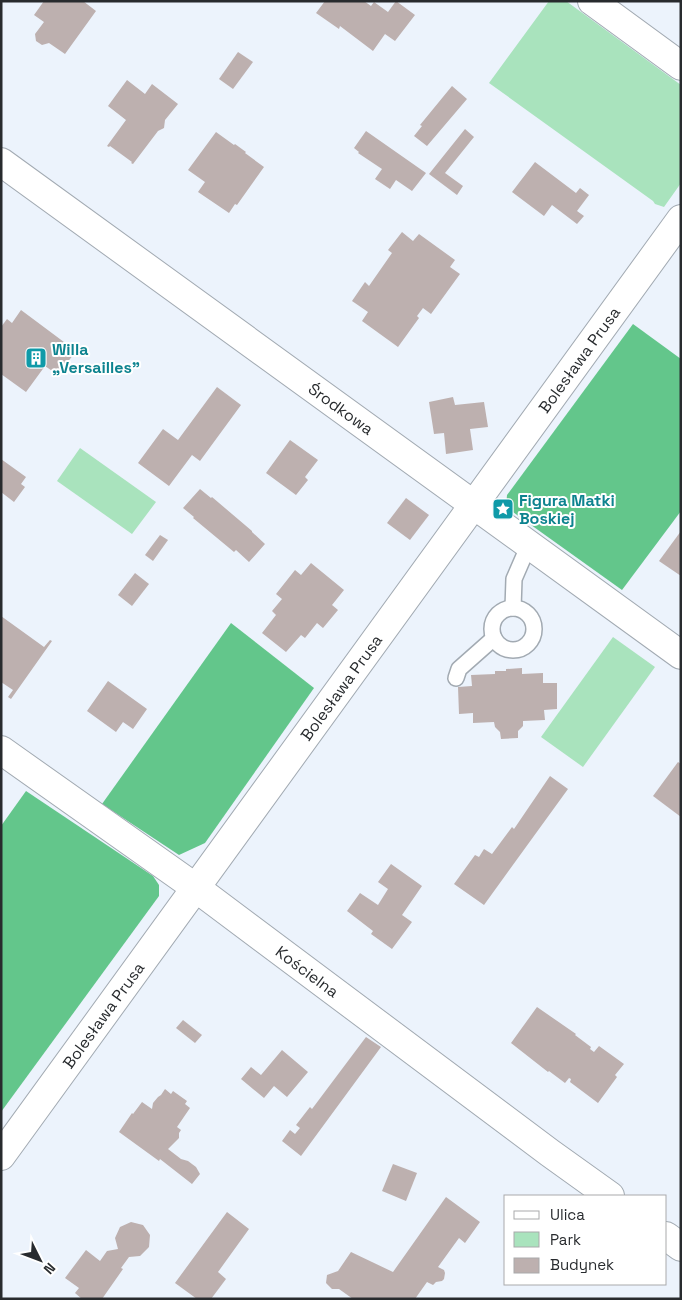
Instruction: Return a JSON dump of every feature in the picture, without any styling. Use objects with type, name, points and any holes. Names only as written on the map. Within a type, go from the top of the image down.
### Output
[{"type":"street","points":[[592,1],[681,66]]},
{"type":"street","name":"Środkowa","points":[[1,162],[681,655]]},
{"type":"street","name":"Bolesława Prusa","points":[[1,1156],[681,219]]},
{"type":"street","name":"Kościelna","points":[[1,750],[196,888],[609,1195]]},
{"type":"street","points":[[667,1237],[681,1247]]},
{"type":"lane","points":[[514,608],[514,579],[524,556],[532,547]]},
{"type":"lane","points":[[514,608],[527,613],[534,624],[534,631],[533,638],[524,648],[510,650],[503,648],[497,643],[492,631],[496,617],[507,609],[514,608]]},
{"type":"lane","points":[[456,678],[459,669],[494,638]]},
{"type":"green space","points":[[549,1],[566,1],[681,85],[681,183],[664,207],[655,204],[489,83]]},
{"type":"green space","points":[[633,324],[681,359],[681,511],[622,590],[506,507],[507,495]]},
{"type":"green space","points":[[80,448],[156,502],[132,534],[57,481]]},
{"type":"green space","points":[[231,623],[314,688],[205,843],[179,855],[102,804]]},
{"type":"green space","points":[[613,637],[655,667],[583,767],[541,737]]},
{"type":"green space","points":[[26,791],[153,876],[159,885],[159,896],[1,1112],[1,826]]},
{"type":"building","points":[[44,1],[83,1],[96,11],[65,54],[49,43],[42,45],[36,41],[35,34],[44,22],[34,15]]},
{"type":"building","points":[[325,1],[364,1],[371,6],[374,2],[388,12],[396,1],[415,15],[395,41],[385,34],[373,51],[340,26],[339,29],[316,13]]},
{"type":"building","points":[[238,52],[253,62],[233,89],[219,79]]},
{"type":"building","points":[[127,80],[145,94],[152,84],[178,104],[165,120],[164,128],[158,131],[133,164],[110,146],[107,146],[126,120],[108,106]]},
{"type":"building","points":[[452,86],[467,99],[427,146],[414,136],[422,126],[420,125]]},
{"type":"building","points":[[465,129],[474,137],[445,173],[463,186],[457,195],[429,174]]},
{"type":"building","points":[[366,131],[426,173],[412,191],[396,180],[390,189],[375,179],[382,169],[358,153],[354,148]]},
{"type":"building","points":[[216,132],[246,152],[264,167],[237,205],[235,204],[229,213],[198,192],[205,182],[188,170]]},
{"type":"building","points":[[535,162],[576,193],[580,188],[589,195],[577,211],[584,216],[577,224],[552,205],[544,216],[512,192]]},
{"type":"building","points":[[402,232],[413,241],[419,234],[455,260],[450,267],[460,274],[431,314],[423,308],[417,316],[419,318],[398,347],[362,321],[368,312],[352,301],[365,282],[369,286],[392,253],[388,250]]},
{"type":"building","name":"Willa „Versailles”","points":[[21,310],[76,351],[58,375],[45,366],[26,392],[1,374],[1,327],[7,319],[12,323]]},
{"type":"building","points":[[217,387],[241,405],[200,461],[192,455],[169,486],[138,463],[163,429],[178,440]]},
{"type":"building","points":[[453,397],[455,405],[484,402],[488,427],[470,429],[473,450],[446,454],[444,433],[434,434],[429,402]]},
{"type":"building","points":[[290,440],[318,460],[305,477],[308,480],[296,495],[266,473]]},
{"type":"building","points":[[1,459],[26,477],[21,484],[25,487],[14,502],[1,492]]},
{"type":"building","points":[[200,489],[212,497],[265,544],[249,562],[236,550],[234,552],[183,508]]},
{"type":"building","points":[[406,498],[429,515],[410,540],[387,523]]},
{"type":"building","points":[[681,531],[681,576],[659,561]]},
{"type":"building","points":[[160,535],[168,540],[153,561],[145,555]]},
{"type":"building","points":[[311,563],[344,590],[332,605],[338,610],[323,628],[317,623],[305,638],[301,635],[286,652],[262,633],[276,615],[272,611],[282,599],[276,594],[295,570],[301,575]]},
{"type":"building","points":[[135,573],[149,584],[132,606],[118,595]]},
{"type":"building","points":[[1,616],[44,647],[50,640],[52,641],[11,699],[8,697],[13,690],[1,682]]},
{"type":"building","points":[[522,668],[522,674],[543,673],[543,683],[557,683],[557,709],[544,710],[545,720],[523,721],[523,726],[518,731],[518,738],[501,739],[500,732],[495,727],[494,722],[473,723],[473,713],[459,714],[458,687],[472,686],[471,675],[495,674],[495,671]]},
{"type":"building","points":[[108,681],[147,709],[133,729],[123,722],[116,732],[87,711]]},
{"type":"building","points":[[678,762],[681,764],[681,817],[653,796]]},
{"type":"building","points":[[550,776],[568,789],[484,905],[454,884],[475,855],[479,857],[484,849],[492,854],[512,827],[514,829]]},
{"type":"building","points":[[391,864],[422,886],[402,915],[412,922],[392,949],[371,934],[373,931],[347,911],[360,893],[378,905],[388,889],[378,882]]},
{"type":"building","points":[[537,1007],[576,1034],[594,1052],[599,1046],[624,1064],[598,1103],[570,1082],[571,1079],[569,1078],[565,1083],[511,1043]]},
{"type":"building","points":[[183,1020],[202,1035],[195,1043],[176,1028]]},
{"type":"building","points":[[366,1037],[381,1047],[301,1156],[282,1141],[290,1130],[295,1134],[300,1128],[296,1125],[310,1107],[312,1109]]},
{"type":"building","points":[[282,1050],[308,1072],[287,1097],[274,1086],[264,1098],[241,1079],[251,1067],[261,1075]]},
{"type":"building","points":[[165,1089],[171,1094],[173,1091],[187,1101],[185,1104],[190,1108],[177,1127],[181,1130],[179,1138],[168,1149],[196,1167],[200,1174],[192,1184],[160,1159],[159,1161],[119,1132],[142,1102],[152,1109],[153,1103]]},
{"type":"building","points":[[393,1164],[417,1173],[406,1201],[382,1191]]},
{"type":"building","points":[[446,1197],[480,1222],[465,1243],[459,1238],[438,1267],[444,1270],[445,1273],[442,1281],[436,1282],[433,1285],[427,1282],[415,1299],[353,1299],[339,1289],[332,1289],[326,1283],[327,1275],[338,1271],[351,1252],[393,1272]]},
{"type":"building","points":[[227,1212],[249,1229],[218,1272],[226,1279],[211,1299],[197,1299],[175,1283]]},
{"type":"building","points":[[131,1222],[143,1225],[150,1235],[149,1247],[140,1256],[129,1257],[102,1299],[82,1299],[75,1293],[79,1288],[65,1278],[86,1250],[100,1261],[107,1251],[118,1249],[115,1238],[120,1227]]},
{"type":"place","name":"Willa „Versailles”","points":[[36,358]]},
{"type":"place","name":"Figura Matki Boskiej","points":[[503,509]]}]
